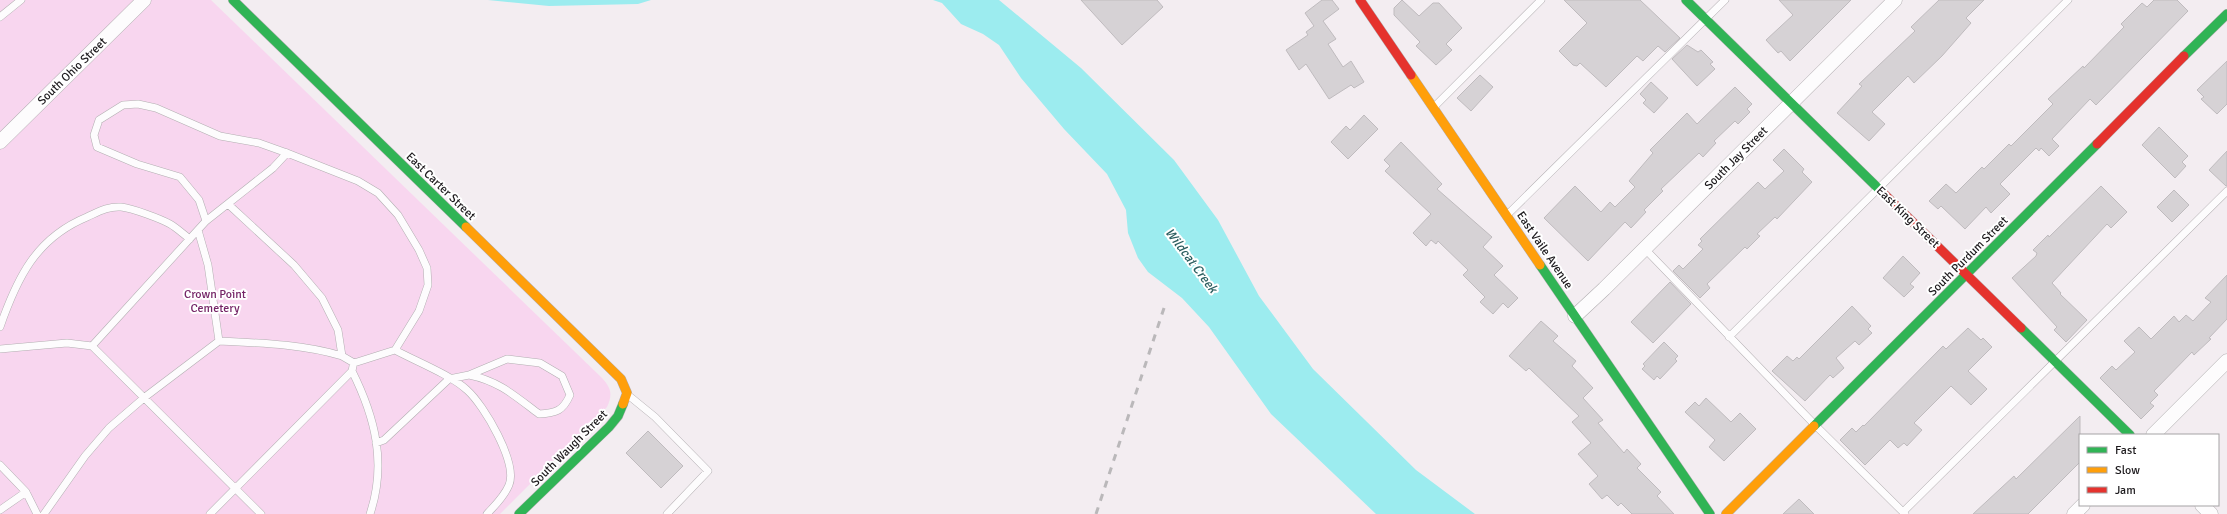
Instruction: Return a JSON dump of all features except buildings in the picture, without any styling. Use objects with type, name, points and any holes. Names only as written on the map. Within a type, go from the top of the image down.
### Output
[{"type":"street","name":"South Ohio Street","points":[[0,142],[144,0]]},
{"type":"street","name":"East Carter Street","points":[[233,0],[615,371],[621,379],[627,393]]},
{"type":"street","name":"East King Street","points":[[1686,0],[2129,434]]},
{"type":"street","name":"South Jay Street","points":[[1575,316],[1896,0]]},
{"type":"street","name":"East Vaile Avenue","points":[[1362,1],[1433,108],[1710,514]]},
{"type":"street","name":"South Purdum Street","points":[[1726,514],[2227,14]]},
{"type":"street","points":[[2154,434],[2227,361]]},
{"type":"street","name":"South Waugh Street","points":[[519,514],[609,427],[618,416],[627,393]]},
{"type":"street","points":[[2074,514],[2082,506]]},
{"type":"street","points":[[2203,506],[2211,514]]},
{"type":"lane","points":[[0,17],[21,0]]},
{"type":"lane","points":[[1433,108],[1541,0]]},
{"type":"lane","points":[[1506,215],[1725,0]]},
{"type":"lane","points":[[1729,337],[2068,0]]},
{"type":"lane","points":[[206,221],[199,200],[180,177],[137,164],[97,147],[94,135],[99,120],[123,105],[138,104],[156,108],[220,136],[258,143],[358,181],[378,193],[398,215],[419,250],[426,268],[428,285],[419,311],[395,350],[353,367],[210,514]]},
{"type":"lane","points":[[92,346],[206,221],[274,168],[286,153]]},
{"type":"lane","points":[[1644,249],[1815,425],[1904,513],[2227,191]]},
{"type":"lane","points":[[228,204],[294,265],[322,298],[338,330],[342,356]]},
{"type":"lane","points":[[0,327],[12,293],[29,263],[49,240],[69,224],[108,208],[123,207],[170,224],[190,239]]},
{"type":"lane","points":[[198,230],[208,265],[219,341]]},
{"type":"lane","points":[[44,514],[85,456],[109,428],[145,396],[219,341],[279,344],[325,351],[342,356],[353,367],[368,403],[376,443],[379,473],[370,514]]},
{"type":"lane","points":[[0,349],[68,343],[92,346],[145,396],[261,514]]},
{"type":"lane","points":[[395,350],[467,389],[485,411],[510,462],[510,484],[499,502],[487,514]]},
{"type":"lane","points":[[376,443],[384,440],[449,379],[469,375],[507,359],[540,363],[562,376],[570,395],[566,405],[558,413],[539,414],[505,388],[488,379],[469,375]]},
{"type":"lane","points":[[627,393],[655,417],[708,471],[667,514]]},
{"type":"lane","points":[[0,465],[26,492],[37,514]]},
{"type":"lane","points":[[0,510],[26,492]]},
{"type":"green space","name":"Crown Point Cemetery","points":[[0,0],[211,0],[602,378],[610,391],[610,398],[607,407],[500,514],[0,514]]},
{"type":"water","points":[[488,0],[651,0],[638,4],[549,6]]},
{"type":"water","name":"Wildcat Creek","points":[[933,0],[999,0],[1081,68],[1174,160],[1218,220],[1259,296],[1313,369],[1416,470],[1475,514],[1376,514],[1271,414],[1209,327],[1182,298],[1148,272],[1138,258],[1128,233],[1126,210],[1107,174],[1064,129],[1021,78],[999,45],[983,34],[961,24],[942,3]]},
{"type":"railway","points":[[1096,514],[1166,302]]},
{"type":"traffic: fast","points":[[233,0],[466,227]]},
{"type":"traffic: fast","points":[[1686,0],[1883,193]]},
{"type":"traffic: fast","points":[[2184,56],[2227,14]]},
{"type":"traffic: fast","points":[[1814,426],[2097,144]]},
{"type":"traffic: fast","points":[[1540,265],[1710,514]]},
{"type":"traffic: fast","points":[[2021,328],[2129,434]]},
{"type":"traffic: fast","points":[[519,514],[609,427],[618,416],[623,404]]},
{"type":"traffic: slow","points":[[1411,75],[1540,265]]},
{"type":"traffic: slow","points":[[466,227],[621,379],[627,393],[623,404]]},
{"type":"traffic: slow","points":[[1726,514],[1814,426]]},
{"type":"traffic: jam","points":[[1360,0],[1411,75]]},
{"type":"traffic: jam","points":[[2097,144],[2184,56]]},
{"type":"traffic: jam","points":[[1883,193],[2021,328]]}]
